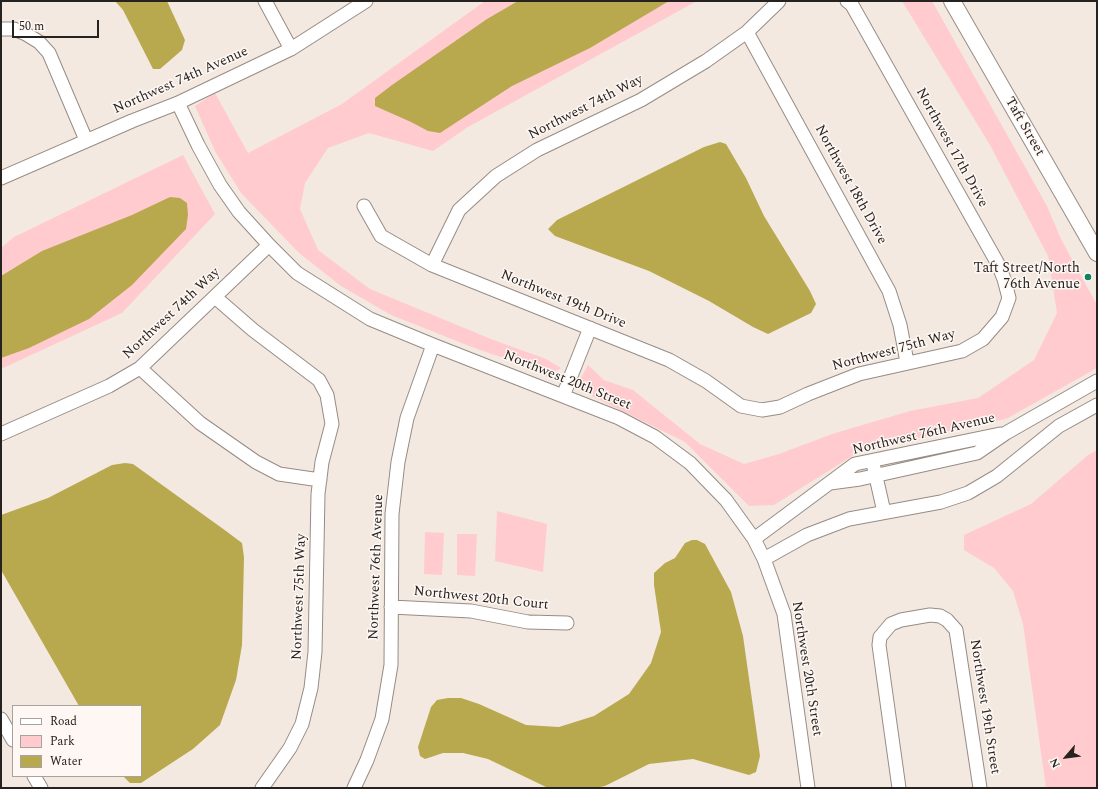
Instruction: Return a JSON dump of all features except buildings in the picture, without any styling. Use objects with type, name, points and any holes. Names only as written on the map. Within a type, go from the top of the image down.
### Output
[{"type":"street","points":[[265,1],[291,49]]},
{"type":"street","name":"Northwest 74th Avenue","points":[[1,178],[86,140],[178,103],[291,49],[366,1]]},
{"type":"street","name":"Northwest 74th Way","points":[[432,265],[459,210],[496,176],[537,150],[640,100],[706,61],[746,32],[779,1]]},
{"type":"street","name":"Northwest 17th Drive","points":[[847,1],[852,5],[998,264],[1009,298],[1002,317]]},
{"type":"street","name":"Taft Street","points":[[952,1],[1097,252]]},
{"type":"street","points":[[1,29],[14,29],[26,34],[39,42],[49,53],[86,140]]},
{"type":"street","name":"Northwest 18th Drive","points":[[746,32],[889,291],[900,325],[907,362]]},
{"type":"street","name":"Northwest 20th Street","points":[[178,103],[198,146],[220,185],[239,212],[297,273],[370,319],[619,418],[655,437],[690,463],[726,500],[754,539],[764,559],[784,614],[808,788]]},
{"type":"street","name":"Northwest 19th Drive","points":[[364,206],[381,236],[432,265],[669,360],[706,381],[741,406],[762,410]]},
{"type":"street","name":"Northwest 74th Way","points":[[1,434],[109,386],[140,368],[269,245]]},
{"type":"street","name":"Northwest 75th Way","points":[[215,297],[252,330],[319,380],[327,395],[332,424],[318,494],[315,652],[312,688],[302,724],[290,748],[262,788]]},
{"type":"street","name":"Northwest 75th Way","points":[[762,410],[780,407],[808,394],[859,374],[907,362],[962,351],[983,339],[1002,317]]},
{"type":"street","points":[[563,396],[590,328]]},
{"type":"street","name":"Northwest 76th Avenue","points":[[354,788],[367,760],[382,719],[391,665],[392,514],[398,462],[407,418],[433,345]]},
{"type":"street","points":[[140,368],[200,422],[256,462],[279,474],[320,480]]},
{"type":"street","name":"Northwest 76th Avenue","points":[[830,483],[860,479],[977,452],[1006,433],[1097,382]]},
{"type":"street","points":[[764,559],[814,532],[849,519],[941,502],[968,493],[996,476],[1059,426],[1097,405]]},
{"type":"street","name":"Northwest 76th Avenue","points":[[754,539],[855,464],[1006,433]]},
{"type":"street","points":[[872,461],[884,512]]},
{"type":"street","name":"Northwest 20th Court","points":[[391,607],[471,611],[528,622],[567,623]]},
{"type":"street","name":"Northwest 19th Street","points":[[899,788],[879,645],[880,637],[884,631],[896,622],[930,615],[940,616],[947,620],[956,630],[980,788]]},
{"type":"street","points":[[1,719],[12,738]]},
{"type":"street","points":[[35,777],[41,788]]},
{"type":"green space","points":[[485,1],[697,1],[468,127],[433,151],[369,133],[328,148],[305,183],[300,209],[318,250],[370,289],[491,339],[546,359],[561,368],[546,377],[531,367],[477,349],[391,315],[341,286],[299,253],[241,193],[215,151],[195,106],[215,93],[248,153],[342,104]]},
{"type":"green space","points":[[902,1],[932,1],[1047,206],[1061,239],[1097,305],[1097,368],[1006,419],[862,450],[774,505],[749,506],[685,442],[588,394],[578,383],[588,365],[604,380],[633,390],[700,444],[744,464],[779,454],[832,434],[910,411],[978,398],[1034,360],[1057,313],[1048,256],[990,145]]},
{"type":"green space","points":[[183,155],[215,214],[122,313],[1,369],[1,248],[14,237]]},
{"type":"green space","points":[[1097,450],[1097,788],[1046,788],[1023,624],[1013,591],[994,568],[964,550],[964,535],[1031,504],[1088,455]]},
{"type":"green space","points":[[497,511],[547,524],[543,572],[495,561]]},
{"type":"green space","points":[[425,532],[444,533],[442,575],[424,574]]},
{"type":"green space","points":[[457,534],[477,534],[475,576],[457,575]]},
{"type":"water","points":[[115,1],[167,1],[185,40],[182,50],[160,69],[153,69],[123,10]]},
{"type":"water","points":[[518,1],[669,1],[590,48],[512,86],[440,133],[428,131],[375,106],[375,98],[392,85],[487,19]]},
{"type":"water","points":[[720,142],[726,144],[746,178],[764,216],[810,291],[816,304],[811,313],[768,334],[753,327],[709,301],[649,271],[555,236],[548,229],[557,220],[704,147]]},
{"type":"water","points":[[170,197],[180,198],[187,203],[188,215],[186,229],[132,285],[89,319],[29,348],[1,358],[1,276],[42,251],[132,215]]},
{"type":"water","points":[[125,463],[133,464],[242,543],[244,557],[242,645],[236,680],[220,725],[193,749],[141,783],[130,783],[124,777],[142,777],[142,705],[78,705],[1,570],[1,515],[48,498],[112,465]]},
{"type":"water","points":[[692,540],[697,540],[705,544],[731,592],[743,636],[760,756],[756,772],[749,775],[693,759],[649,764],[605,786],[595,788],[548,788],[488,759],[463,753],[443,753],[425,759],[420,756],[418,747],[431,707],[437,700],[461,698],[479,704],[526,725],[559,727],[594,716],[629,694],[651,663],[661,632],[654,585],[654,573],[665,563],[675,558],[685,543]]},
{"type":"place","name":"Taft Street/North 76th Avenue","points":[[1088,277]]}]
